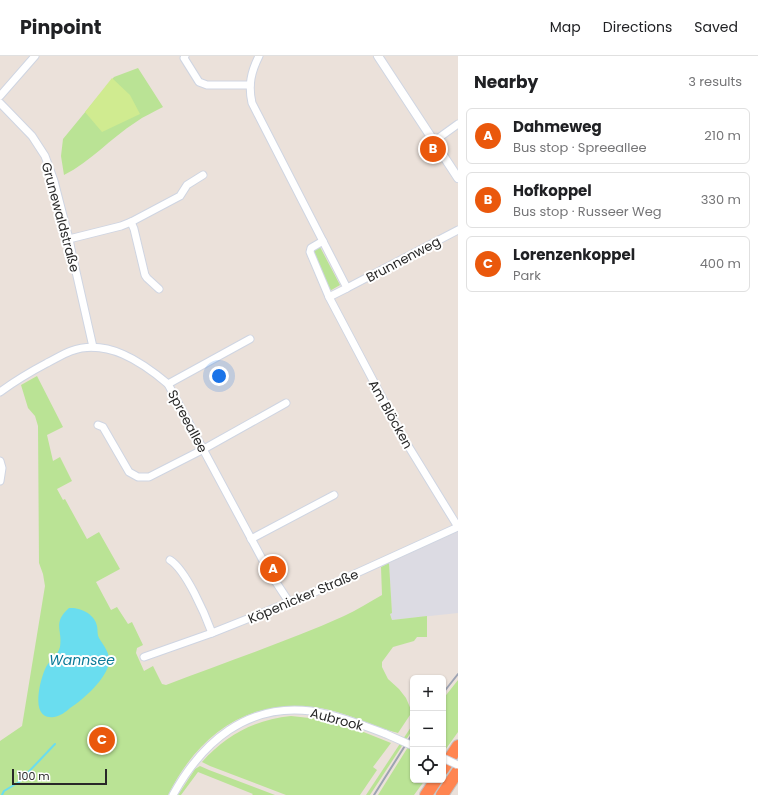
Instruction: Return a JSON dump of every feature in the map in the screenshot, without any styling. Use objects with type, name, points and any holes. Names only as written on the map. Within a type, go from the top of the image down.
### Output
[{"type":"highway","points":[[446,764],[458,746]]},
{"type":"highway","points":[[442,795],[458,771]]},
{"type":"highway","points":[[426,795],[434,783]]},
{"type":"street","points":[[0,96],[35,56]]},
{"type":"street","points":[[185,56],[184,58],[199,82],[207,85],[250,85]]},
{"type":"street","points":[[259,56],[252,70],[250,85],[250,94],[255,111],[348,288],[329,297]]},
{"type":"street","points":[[378,56],[458,178]]},
{"type":"street","name":"Grunewaldstraße","points":[[0,103],[32,136],[45,156],[54,181],[70,238],[72,254],[93,347]]},
{"type":"street","points":[[433,142],[458,124]]},
{"type":"street","points":[[70,238],[121,226],[131,222],[180,196],[188,185],[203,175]]},
{"type":"street","points":[[131,222],[145,274],[147,278],[159,289]]},
{"type":"street","name":"Brunnenweg","points":[[348,288],[458,230]]},
{"type":"street","name":"Am Blöcken","points":[[323,241],[311,248],[310,252],[329,297],[404,439],[458,527]]},
{"type":"street","points":[[168,384],[250,339]]},
{"type":"street","name":"Spreeallee","points":[[0,392],[24,375],[72,350],[93,347],[112,351],[133,359],[168,384],[202,450],[221,480],[268,570],[289,602]]},
{"type":"street","points":[[98,425],[104,427],[127,469],[132,474],[149,477],[202,450],[286,403]]},
{"type":"street","points":[[0,461],[2,468],[0,481]]},
{"type":"street","points":[[252,539],[334,495]]},
{"type":"street","name":"Köpenicker Straße","points":[[144,658],[289,602],[458,527]]},
{"type":"street","points":[[170,560],[176,564],[185,576],[204,613],[212,633]]},
{"type":"street","name":"Aubrook","points":[[173,795],[188,769],[206,748],[240,723],[264,714],[294,710],[311,711],[346,719],[410,745]]},
{"type":"street","points":[[446,759],[458,765]]},
{"type":"shaded area","points":[[458,532],[458,613],[392,620],[390,613],[392,613],[389,563]]},
{"type":"green space","points":[[138,68],[163,107],[127,128],[92,157],[74,170],[64,175],[61,156],[63,139],[114,77]]},
{"type":"green space","points":[[112,78],[130,95],[140,114],[102,132],[85,112]]},
{"type":"green space","points":[[320,247],[340,285],[328,292],[313,253],[313,250]]},
{"type":"green space","points":[[37,376],[63,427],[47,435],[53,461],[60,457],[72,481],[57,489],[63,500],[65,499],[87,539],[99,532],[120,569],[96,582],[111,610],[117,607],[128,624],[132,622],[143,645],[137,648],[136,653],[144,671],[153,666],[162,684],[166,685],[278,643],[344,616],[382,595],[381,567],[389,563],[392,613],[390,614],[392,620],[427,616],[427,637],[417,637],[414,641],[393,647],[382,662],[382,667],[388,679],[406,698],[410,707],[410,715],[398,733],[329,710],[311,707],[287,706],[264,710],[244,716],[225,727],[208,740],[193,756],[180,774],[168,795],[0,795],[0,741],[22,726],[45,586],[39,563],[38,426],[35,416],[28,408],[21,385]]},
{"type":"green space","points":[[458,680],[458,732],[446,749],[446,711],[446,695]]},
{"type":"green space","points":[[291,716],[328,720],[346,725],[391,743],[373,767],[377,770],[360,795],[286,795],[202,762],[221,744],[242,730],[265,721]]},
{"type":"green space","points":[[410,729],[410,734],[370,795],[366,795]]},
{"type":"green space","points":[[410,744],[410,783],[423,783],[414,795],[378,795]]},
{"type":"green space","points":[[200,766],[275,795],[252,795],[253,794],[198,772],[181,795],[178,795],[195,769]]},
{"type":"water","name":"Wannsee","points":[[69,608],[86,612],[96,622],[98,637],[108,653],[109,663],[104,676],[82,699],[61,715],[54,717],[46,716],[41,713],[39,706],[39,689],[46,667],[59,650],[61,641],[59,622]]},
{"type":"waterway","points":[[2,795],[4,791],[19,782],[55,744]]},
{"type":"railway","points":[[446,689],[458,674]]},
{"type":"railway","points":[[374,795],[410,738]]},
{"type":"place","name":"Hofkoppel","points":[[433,149]]},
{"type":"place","name":"Dahmeweg","points":[[273,569]]},
{"type":"place","name":"Lorenzenkoppel","points":[[102,740]]}]
